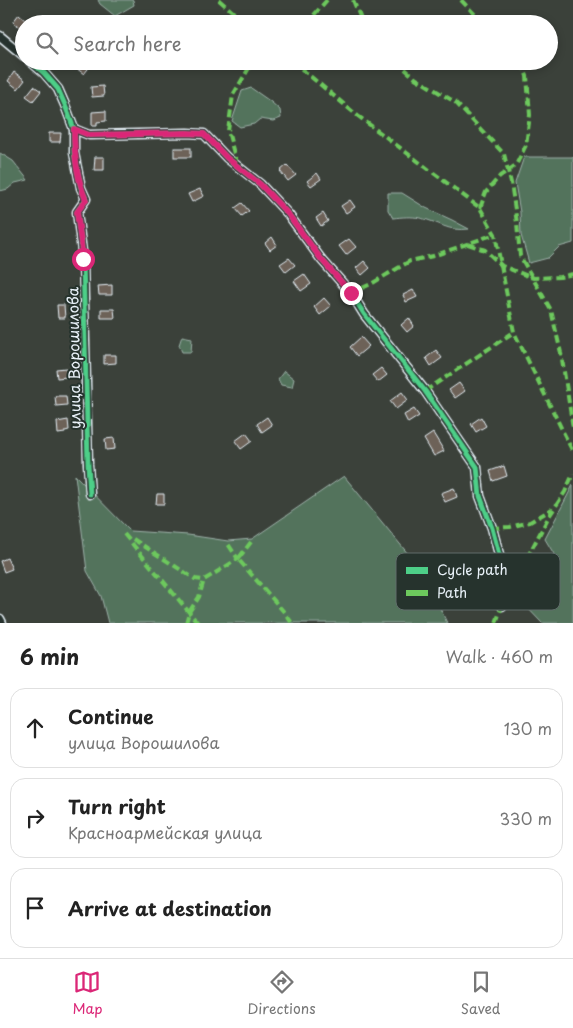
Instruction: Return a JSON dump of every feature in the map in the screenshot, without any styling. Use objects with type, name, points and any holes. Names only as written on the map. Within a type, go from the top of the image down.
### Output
[{"type":"street","points":[[0,36],[15,48]]},
{"type":"street","name":"улица Ворошилова","points":[[40,70],[58,89],[74,129],[74,153],[80,188],[86,200],[77,212],[84,267],[90,494]]},
{"type":"street","points":[[74,129],[89,135],[204,134],[227,158],[260,184],[288,214],[321,259],[351,293],[364,314],[425,391],[477,467],[480,496],[499,553]]},
{"type":"street","points":[[0,619],[2,623]]},
{"type":"green space","points":[[98,0],[133,0],[134,5],[114,15],[100,4]]},
{"type":"green space","points":[[251,88],[280,110],[281,118],[273,121],[260,119],[254,124],[240,127],[232,121],[242,91]]},
{"type":"green space","points":[[0,153],[13,161],[28,180],[15,183],[8,189],[0,191]]},
{"type":"green space","points":[[524,157],[573,157],[573,243],[559,247],[548,258],[529,263],[521,235],[520,212],[515,183]]},
{"type":"green space","points":[[388,193],[402,193],[426,208],[469,229],[449,228],[417,217],[393,218],[388,210]]},
{"type":"green space","points":[[182,336],[192,338],[191,352],[182,352],[179,345]]},
{"type":"green space","points":[[284,371],[294,379],[292,387],[281,385],[278,379]]},
{"type":"green space","points":[[75,475],[130,531],[188,535],[228,541],[252,539],[344,476],[407,553],[396,553],[396,610],[441,610],[447,623],[108,623],[101,596],[87,571]]},
{"type":"green space","points":[[573,485],[573,623],[542,623],[530,610],[560,610],[560,553],[553,553],[545,539]]},
{"type":"building","points":[[79,70],[87,70],[84,74]]},
{"type":"building","points":[[14,72],[25,80],[18,89],[8,81]]},
{"type":"building","points":[[34,86],[41,91],[33,101],[26,96]]},
{"type":"building","points":[[103,86],[104,96],[92,97],[91,87]]},
{"type":"building","points":[[106,111],[106,121],[97,122],[97,126],[92,126],[92,112]]},
{"type":"building","points":[[49,133],[61,133],[60,142],[49,142]]},
{"type":"building","points":[[174,148],[191,148],[191,157],[174,157]]},
{"type":"building","points":[[95,157],[104,157],[104,170],[94,170]]},
{"type":"building","points":[[287,165],[296,175],[288,181],[280,171]]},
{"type":"building","points":[[317,173],[321,179],[311,186],[307,181]]},
{"type":"building","points":[[200,189],[204,196],[192,202],[188,194]]},
{"type":"building","points":[[350,200],[355,207],[346,213],[341,206]]},
{"type":"building","points":[[242,203],[249,211],[242,216],[235,208]]},
{"type":"building","points":[[323,213],[328,221],[321,226],[316,218]]},
{"type":"building","points":[[272,237],[277,245],[270,250],[265,243]]},
{"type":"building","points":[[349,239],[356,247],[346,255],[339,246]]},
{"type":"building","points":[[289,258],[295,265],[286,272],[280,264]]},
{"type":"building","points":[[364,261],[370,268],[362,275],[356,268]]},
{"type":"building","points":[[304,274],[311,284],[301,291],[294,281]]},
{"type":"building","points":[[112,285],[112,295],[99,295],[98,286]]},
{"type":"building","points":[[413,290],[417,297],[406,302],[403,295]]},
{"type":"building","points":[[324,298],[331,306],[320,315],[314,307]]},
{"type":"building","points":[[57,305],[64,305],[65,318],[58,318]]},
{"type":"building","points":[[101,309],[114,309],[115,318],[101,318]]},
{"type":"building","points":[[409,318],[414,326],[407,332],[401,325]]},
{"type":"building","points":[[361,337],[369,346],[357,356],[350,347]]},
{"type":"building","points":[[436,350],[442,358],[431,366],[426,358]]},
{"type":"building","points":[[104,355],[116,355],[116,363],[104,364]]},
{"type":"building","points":[[66,368],[67,377],[57,378],[56,369]]},
{"type":"building","points":[[381,368],[387,375],[378,382],[372,375]]},
{"type":"building","points":[[459,383],[465,391],[455,398],[449,390]]},
{"type":"building","points":[[402,392],[408,400],[396,409],[390,401]]},
{"type":"building","points":[[55,396],[66,396],[67,405],[56,406]]},
{"type":"building","points":[[414,409],[419,416],[408,423],[404,415]]},
{"type":"building","points":[[267,417],[272,425],[262,432],[257,424]]},
{"type":"building","points":[[481,417],[486,426],[476,432],[471,424]]},
{"type":"building","points":[[68,420],[69,430],[58,434],[57,422]]},
{"type":"building","points":[[246,433],[252,441],[241,449],[235,441]]},
{"type":"building","points":[[433,433],[444,451],[434,456],[424,439]]},
{"type":"building","points":[[114,438],[115,449],[106,450],[105,439]]},
{"type":"building","points":[[504,466],[507,476],[493,481],[490,471]]},
{"type":"building","points":[[454,488],[457,497],[445,502],[441,493]]},
{"type":"building","points":[[157,494],[164,494],[164,504],[156,504]]},
{"type":"building","points":[[7,558],[12,569],[4,572],[0,561]]},
{"type":"marked path","points":[[219,0],[236,15]]},
{"type":"marked path","points":[[314,15],[327,0]]},
{"type":"marked path","points":[[353,0],[359,15]]},
{"type":"marked path","points":[[461,0],[475,15]]},
{"type":"marked path","points":[[237,165],[228,131],[233,95],[248,70]]},
{"type":"marked path","points":[[303,70],[358,116],[480,208],[495,234],[514,332],[573,452]]},
{"type":"marked path","points":[[406,70],[415,78],[455,102],[504,154],[511,183],[520,256],[551,310],[561,353],[573,428]]},
{"type":"marked path","points":[[480,208],[486,192],[500,176],[516,165],[526,145],[530,115],[527,76],[525,70]]},
{"type":"marked path","points":[[351,293],[371,284],[410,261],[433,256],[495,234]]},
{"type":"marked path","points":[[468,244],[485,250],[502,266],[533,278],[560,277],[573,274]]},
{"type":"marked path","points":[[425,391],[514,332]]},
{"type":"marked path","points":[[530,553],[548,518],[565,492],[573,474]]},
{"type":"marked path","points":[[492,528],[510,527],[530,522],[552,509]]},
{"type":"marked path","points":[[124,534],[198,623]]},
{"type":"marked path","points":[[133,539],[195,579],[204,580]]},
{"type":"marked path","points":[[251,542],[238,559],[292,623]]},
{"type":"marked path","points":[[186,623],[189,612],[199,597],[204,580],[238,559],[228,544]]},
{"type":"marked path","points":[[496,623],[501,610]]},
{"type":"cycle path","points":[[40,70],[58,89],[74,129],[74,153],[81,188],[86,199],[77,212],[83,259],[90,494]]},
{"type":"cycle path","points":[[74,129],[89,135],[204,134],[227,158],[260,184],[288,214],[321,259],[351,293],[364,314],[425,391],[477,467],[480,496],[499,553]]},
{"type":"route","points":[[83,259],[77,212],[86,200],[80,188],[74,153],[74,129],[89,135],[204,134],[227,158],[260,184],[288,214],[321,259],[351,293]]}]
